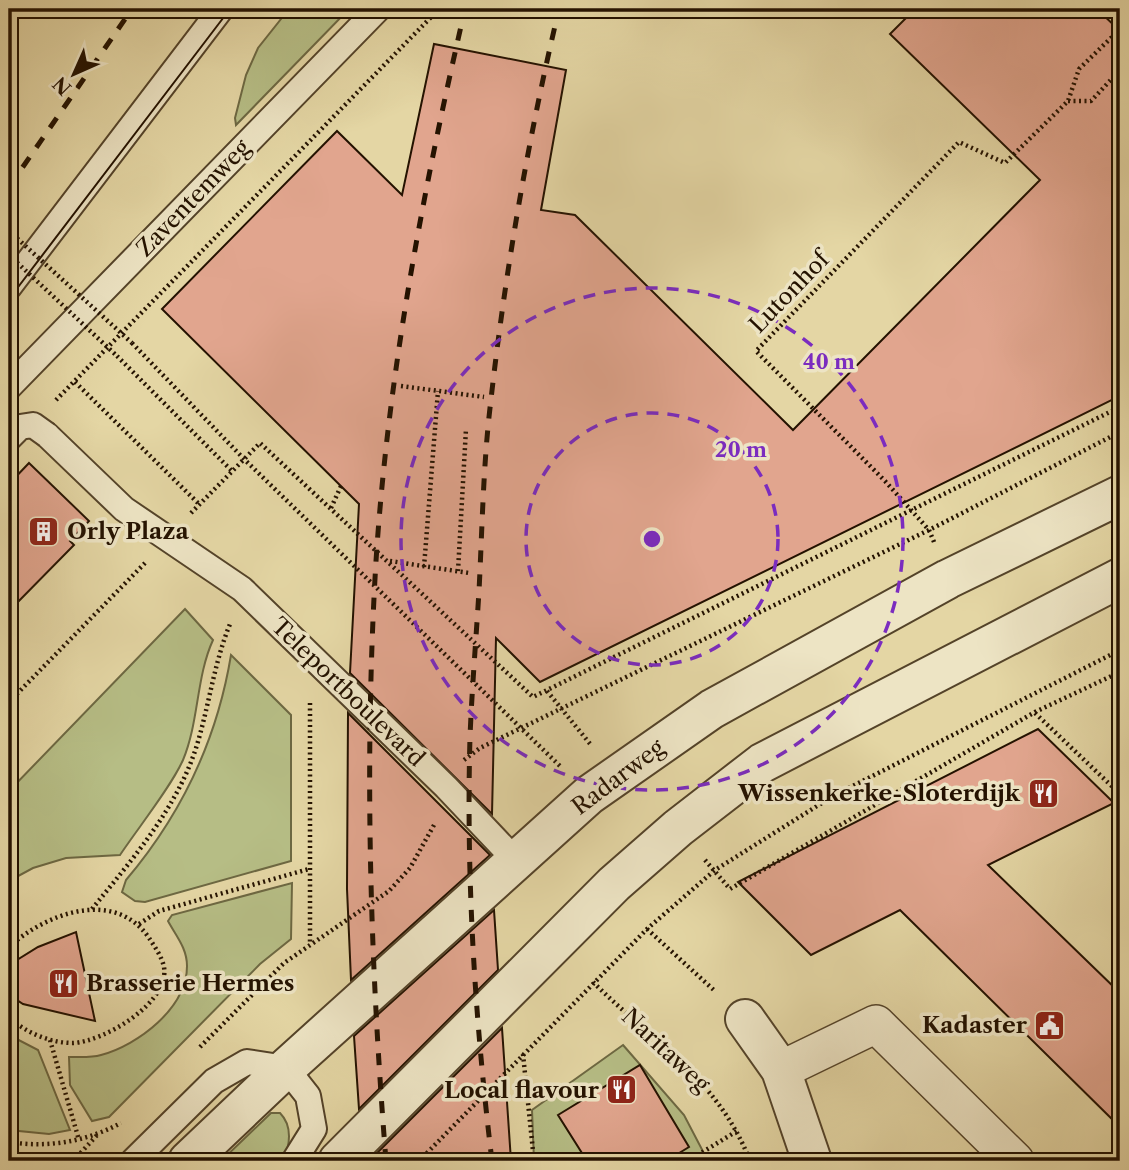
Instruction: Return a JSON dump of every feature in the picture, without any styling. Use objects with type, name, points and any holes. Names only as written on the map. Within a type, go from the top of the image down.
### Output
[{"type":"street","name":"Radarweg","points":[[188,1161],[286,1068],[589,795],[712,709],[948,579],[1120,495]]},
{"type":"street","points":[[338,1161],[614,884],[677,828],[762,763],[1120,578]]},
{"type":"street","points":[[745,1019],[781,1070],[812,1161]]},
{"type":"street","points":[[781,1070],[876,1024],[1015,1161]]},
{"type":"lane","points":[[9,287],[221,9]]},
{"type":"lane","name":"Zaventemweg","points":[[9,387],[378,9]]},
{"type":"lane","name":"Teleportboulevard","points":[[9,438],[20,428],[33,425],[47,435],[124,509],[242,589],[446,788],[516,861]]},
{"type":"lane","points":[[133,1161],[214,1081],[247,1062],[286,1068],[309,1096],[314,1129],[294,1161]]},
{"type":"path","points":[[55,402],[439,9]]},
{"type":"path","name":"Lutonhof","points":[[948,579],[929,530],[756,351],[959,142],[1005,163],[1068,101],[1079,69],[1114,35],[1120,34]]},
{"type":"path","name":"Lutonhof","points":[[1068,101],[1091,101],[1120,71]]},
{"type":"path","points":[[9,231],[132,344],[245,460],[521,729]]},
{"type":"path","points":[[9,255],[117,356],[233,472]]},
{"type":"path","points":[[75,382],[200,505]]},
{"type":"path","points":[[401,386],[484,397]]},
{"type":"path","points":[[424,568],[438,391]]},
{"type":"path","points":[[9,702],[260,443],[533,696],[1120,407]]},
{"type":"path","points":[[458,571],[466,429]]},
{"type":"path","points":[[191,1057],[284,963],[340,927],[388,891],[410,868],[435,824],[446,788],[461,763],[480,748],[929,530],[1120,432]]},
{"type":"path","points":[[331,508],[341,486]]},
{"type":"path","points":[[384,561],[469,573]]},
{"type":"path","points":[[145,563],[156,570]]},
{"type":"path","points":[[220,616],[239,632]]},
{"type":"path","points":[[92,909],[145,843],[182,782],[199,739],[218,654],[230,623]]},
{"type":"path","points":[[419,1161],[593,982],[647,929],[715,870],[833,796],[1120,650]]},
{"type":"path","points":[[730,889],[1035,712],[1120,672]]},
{"type":"path","points":[[302,695],[311,704],[310,944]]},
{"type":"path","points":[[1035,712],[1120,794]]},
{"type":"path","points":[[139,924],[159,911],[309,870]]},
{"type":"path","points":[[9,947],[42,922],[66,912],[92,909],[119,915],[139,924],[164,968],[162,985],[148,1004],[104,1036],[73,1043],[50,1040],[23,1029],[9,1018]]},
{"type":"path","points":[[647,929],[745,1019]]},
{"type":"path","name":"Naritaweg","points":[[593,982],[706,1085],[737,1131],[750,1161]]},
{"type":"path","points":[[50,1040],[79,1140]]},
{"type":"path","points":[[523,1053],[534,1161]]},
{"type":"path","points":[[9,1142],[40,1146],[79,1140],[100,1133],[128,1118]]},
{"type":"path","points":[[688,1161],[737,1131]]},
{"type":"path","points":[[73,1161],[100,1133]]},
{"type":"green space","points":[[289,9],[349,9],[236,125],[235,118],[246,75],[258,48]]},
{"type":"green space","points":[[185,609],[213,640],[203,669],[188,745],[171,782],[120,855],[66,858],[33,868],[9,881],[9,791]]},
{"type":"green space","points":[[231,655],[291,715],[291,861],[145,902],[135,901],[122,892],[126,880],[164,829],[194,775],[217,717]]},
{"type":"green space","points":[[292,883],[291,939],[260,964],[109,1117],[92,1121],[70,1085],[69,1057],[93,1057],[115,1050],[144,1034],[170,1010],[185,981],[187,966],[183,948],[168,921],[172,915]]},
{"type":"green space","points":[[9,1035],[38,1050],[70,1130],[49,1134],[9,1130]]},
{"type":"green space","points":[[623,1045],[684,1115],[708,1161],[534,1161],[532,1110]]},
{"type":"green space","points":[[271,1113],[280,1113],[289,1130],[289,1143],[283,1161],[221,1161]]},
{"type":"building","points":[[915,9],[1097,9],[1120,31],[1120,396],[540,682],[496,638],[492,814],[350,673],[359,504],[162,309],[337,131],[402,195],[434,44],[566,70],[541,210],[575,215],[793,430],[1040,180],[890,34]]},
{"type":"building","name":"Orly Plaza","points":[[29,463],[89,521],[70,541],[74,545],[9,611],[9,484]]},
{"type":"building","points":[[348,713],[490,855],[351,980],[347,889]]},
{"type":"building","points":[[1038,729],[1114,803],[988,865],[1120,993],[1120,1127],[900,910],[811,955],[738,882]]},
{"type":"building","points":[[494,910],[498,970],[359,1109],[354,1036]]},
{"type":"building","name":"Brasserie Hermes","points":[[76,932],[95,1021],[23,1004],[14,998],[9,986],[9,970],[17,960],[38,947]]},
{"type":"building","points":[[502,1028],[511,1161],[369,1161]]},
{"type":"building","points":[[640,1065],[689,1147],[666,1161],[587,1161],[558,1115]]},
{"type":"tram line","points":[[9,299],[230,9]]},
{"type":"railway","points":[[9,187],[132,9]]},
{"type":"railway","points":[[386,1161],[370,861],[370,711],[376,561],[389,422],[409,283],[435,145],[465,9]]},
{"type":"railway","points":[[492,1161],[477,1002],[469,843],[470,737],[484,482],[489,417],[509,263],[559,9]]},
{"type":"place","name":"Orly Plaza","points":[[44,531]]},
{"type":"place","name":"Wissenkerke-Sloterdijk","points":[[1043,793]]},
{"type":"place","name":"Brasserie Hermes","points":[[63,983]]},
{"type":"place","name":"Kadaster","points":[[1050,1025]]},
{"type":"place","name":"Local flavour","points":[[622,1090]]}]
